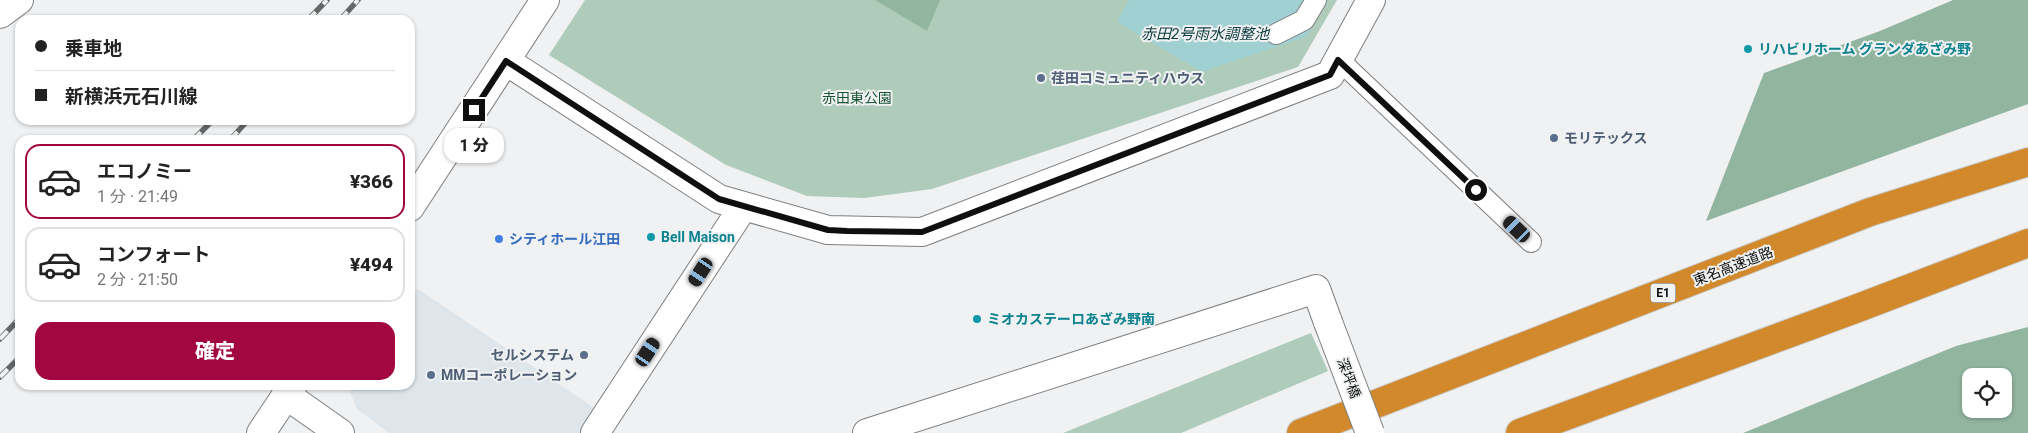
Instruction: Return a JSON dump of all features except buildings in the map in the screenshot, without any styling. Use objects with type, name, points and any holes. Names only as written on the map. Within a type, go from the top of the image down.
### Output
[{"type":"highway","name":"東名高速道路","points":[[1301,433],[1870,212],[2028,162]]},
{"type":"highway","points":[[1520,433],[2028,243]]},
{"type":"street","points":[[0,14],[19,0]]},
{"type":"street","points":[[415,199],[546,0]]},
{"type":"street","points":[[506,61],[719,199],[828,230],[922,232],[1330,75],[1371,0]]},
{"type":"street","points":[[595,433],[743,207]]},
{"type":"street","name":"深坪橋","points":[[867,433],[1316,289],[1370,433]]},
{"type":"street","points":[[261,433],[289,390],[340,433]]},
{"type":"lane","points":[[1276,34],[1304,20],[1316,0]]},
{"type":"lane","points":[[1338,60],[1531,242]]},
{"type":"shaded area","points":[[418,289],[596,409],[582,433],[389,433],[357,409],[350,392],[351,390],[415,390],[415,294]]},
{"type":"green space","name":"赤田東公園","points":[[585,0],[1337,0],[1298,67],[932,189],[864,198],[807,196],[726,165],[549,55]]},
{"type":"green space","points":[[875,0],[940,0],[927,31]]},
{"type":"green space","points":[[1953,0],[2028,0],[2028,104],[1706,221],[1764,73],[1880,31]]},
{"type":"green space","points":[[2028,327],[2028,433],[1743,433],[1956,346]]},
{"type":"green space","points":[[1311,333],[1328,371],[1181,433],[1063,433]]},
{"type":"water","name":"赤田2号雨水調整池","points":[[1129,0],[1328,0],[1306,37],[1202,72],[1117,22]]},
{"type":"railway","points":[[313,15],[327,0]]},
{"type":"railway","points":[[344,15],[358,0]]},
{"type":"railway","points":[[198,135],[208,125]]},
{"type":"railway","points":[[234,135],[244,125]]},
{"type":"railway","points":[[0,339],[15,323]]},
{"type":"railway","points":[[0,377],[15,362]]},
{"type":"place","name":"リハビリホーム グランダあざみ野","points":[[1748,49]]},
{"type":"place","name":"荏田コミュニティハウス","points":[[1041,78]]},
{"type":"place","name":"モリテックス","points":[[1554,138]]},
{"type":"place","name":"Bell Maison","points":[[651,237]]},
{"type":"place","name":"シティホール江田","points":[[499,239]]},
{"type":"place","name":"ミオカステーロあざみ野南","points":[[977,319]]},
{"type":"place","name":"セルシステム","points":[[584,355]]},
{"type":"place","name":"MMコーポレーション","points":[[431,375]]},
{"type":"route","points":[[474,110],[506,61],[719,199],[828,230],[922,232],[1330,75],[1338,60],[1476,190]]}]
